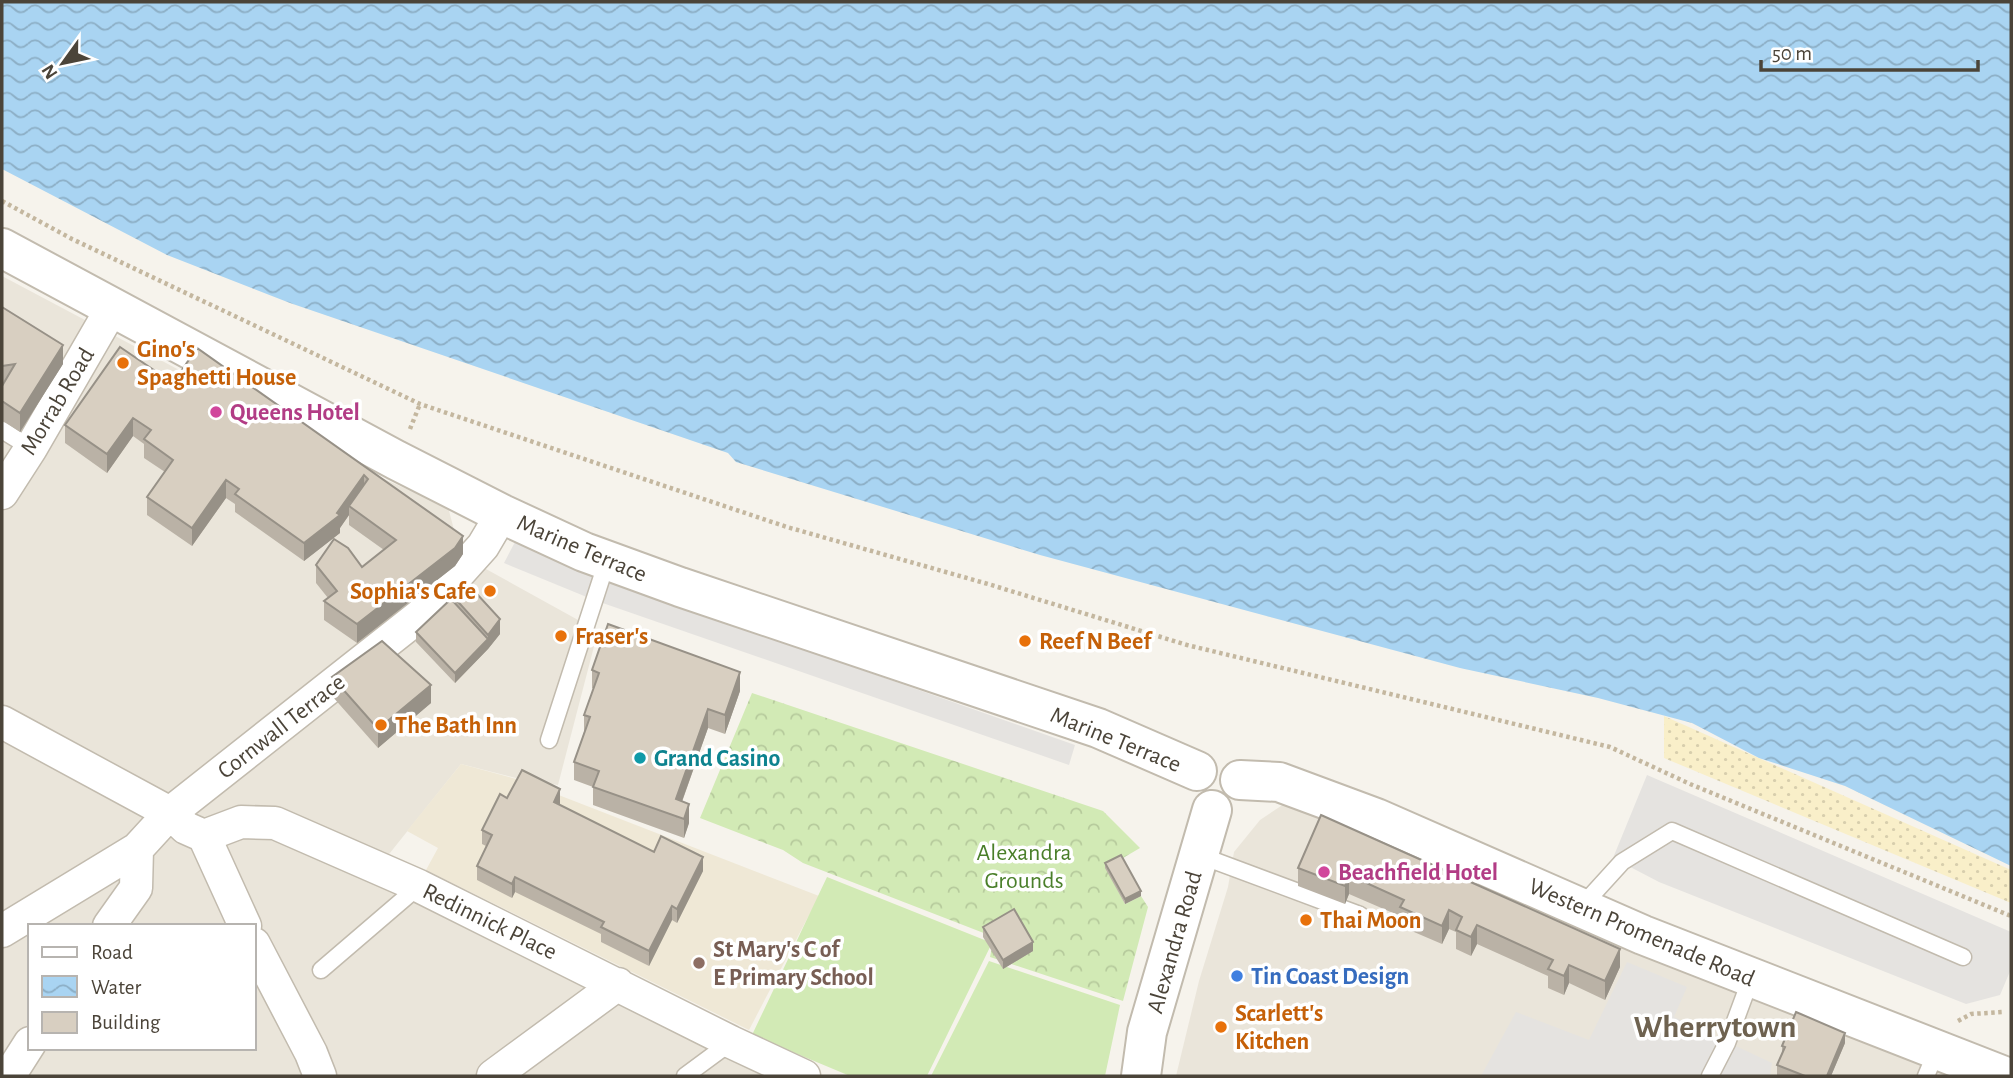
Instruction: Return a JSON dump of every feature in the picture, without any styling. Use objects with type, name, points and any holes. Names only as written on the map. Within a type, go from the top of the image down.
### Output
[{"type":"street","name":"Marine Terrace","points":[[2,248],[502,514],[607,561],[862,650],[1098,728],[1196,771]]},
{"type":"street","name":"Morrab Road","points":[[2,492],[31,448],[112,308]]},
{"type":"street","name":"Cornwall Terrace","points":[[2,931],[137,849],[170,813],[422,614],[482,546],[502,514]]},
{"type":"street","points":[[2,722],[170,813],[186,828],[204,836],[244,924]]},
{"type":"street","points":[[1222,761],[1235,769],[1240,780],[1240,791],[1234,803],[1221,810],[1212,810],[1199,804],[1193,793],[1192,779],[1196,771],[1209,762],[1222,761]]},
{"type":"street","name":"Western Promenade Road","points":[[1240,780],[1279,782],[1376,818],[1643,935],[1751,978],[1932,1063],[2004,1076]]},
{"type":"street","name":"Alexandra Road","points":[[1141,1076],[1147,1032],[1212,810]]},
{"type":"street","name":"Redinnick Place","points":[[204,836],[241,822],[275,823],[419,886],[804,1076]]},
{"type":"street","points":[[110,924],[136,888],[137,849]]},
{"type":"street","points":[[256,948],[320,1076]]},
{"type":"street","points":[[494,1076],[618,984]]},
{"type":"street","points":[[9,1076],[28,1046]]},
{"type":"lane","points":[[2,430],[31,448]]},
{"type":"lane","points":[[549,740],[607,561]]},
{"type":"lane","points":[[1581,907],[1622,862],[1672,831],[1963,957]]},
{"type":"lane","points":[[1199,855],[1360,915]]},
{"type":"lane","points":[[321,970],[419,886]]},
{"type":"lane","points":[[1710,1076],[1727,1043],[1751,978]]},
{"type":"lane","points":[[685,1076],[732,1042]]},
{"type":"path","points":[[2,201],[72,239],[420,404],[787,527],[988,584],[1187,645],[1610,747],[1690,784],[2011,916]]},
{"type":"path","points":[[410,430],[420,404]]},
{"type":"shaded area","points":[[2,276],[232,398],[322,452],[448,507],[458,545],[486,569],[598,631],[558,785],[520,779],[461,764],[370,878],[769,1076],[2,1076]]},
{"type":"shaded area","points":[[515,542],[601,578],[1075,745],[1069,765],[594,600],[504,563]]},
{"type":"shaded area","name":"St Mary's C of E Primary School","points":[[461,764],[520,780],[819,896],[749,1030],[426,870],[438,848],[407,831]]},
{"type":"shaded area","points":[[1647,775],[2011,932],[2011,969],[2000,995],[1966,1004],[1659,882],[1613,858]]},
{"type":"shaded area","points":[[1284,804],[1308,810],[1502,891],[1710,983],[1958,1076],[1176,1076],[1199,981],[1228,887],[1234,852],[1260,820]]},
{"type":"shaded area","points":[[1627,962],[1687,987],[1674,1017],[1772,1063],[1770,1076],[1481,1076],[1516,1012],[1589,1040]]},
{"type":"green space","name":"Alexandra Grounds","points":[[752,693],[1103,811],[1140,848],[1106,868],[1125,904],[1141,896],[1148,907],[1123,1001],[990,957],[994,937],[803,863],[783,850],[700,818]]},
{"type":"green space","points":[[827,877],[992,943],[927,1076],[850,1076],[752,1035]]},
{"type":"green space","points":[[989,961],[1120,1005],[1105,1076],[931,1076]]},
{"type":"sand","points":[[1664,716],[2011,870],[2011,903],[1664,758]]},
{"type":"water","points":[[2,2],[2011,2],[2011,866],[1845,786],[1759,758],[1692,723],[1598,698],[1460,668],[1040,555],[736,462],[728,453],[290,303],[167,255],[2,169]]},
{"type":"building","points":[[2,307],[63,345],[20,413],[2,401],[2,386],[15,364],[2,366]]},
{"type":"building","points":[[120,347],[173,383],[197,348],[463,536],[455,548],[357,624],[324,601],[337,591],[316,565],[334,539],[348,548],[362,567],[396,540],[349,506],[368,479],[364,475],[337,513],[340,515],[304,543],[235,494],[239,489],[226,480],[192,528],[147,497],[173,460],[144,439],[151,430],[133,418],[107,454],[65,425]]},
{"type":"building","points":[[465,581],[500,619],[488,635],[451,594]]},
{"type":"building","points":[[451,599],[488,639],[455,673],[416,632]]},
{"type":"building","name":"Grand Casino","points":[[608,624],[740,672],[725,715],[708,709],[676,799],[689,804],[684,819],[593,787],[599,771],[574,762],[590,717],[584,715],[599,673],[592,670]]},
{"type":"building","name":"The Bath Inn","points":[[382,641],[431,685],[378,729],[332,677]]},
{"type":"building","points":[[522,770],[560,789],[554,802],[654,852],[661,836],[703,857],[677,909],[672,906],[649,951],[601,927],[604,922],[515,877],[512,884],[477,866],[492,835],[482,830],[500,794],[507,798]]},
{"type":"building","points":[[1321,815],[1620,949],[1605,981],[1569,965],[1564,976],[1548,969],[1553,960],[1477,925],[1471,937],[1456,930],[1462,917],[1449,910],[1442,926],[1400,907],[1404,900],[1349,875],[1345,886],[1298,868]]},
{"type":"building","points":[[1121,855],[1141,891],[1125,899],[1105,863]]},
{"type":"building","points":[[1014,909],[1033,942],[1003,960],[983,927]]},
{"type":"building","points":[[1796,1012],[1845,1033],[1827,1076],[1805,1076],[1777,1065]]},
{"type":"place","name":"Gino's Spaghetti House","points":[[123,363]]},
{"type":"place","name":"Queens Hotel","points":[[216,412]]},
{"type":"place","name":"Sophia's Cafe","points":[[490,591]]},
{"type":"place","name":"Fraser's","points":[[561,636]]},
{"type":"place","name":"Reef N Beef","points":[[1025,641]]},
{"type":"place","name":"The Bath Inn","points":[[381,725]]},
{"type":"place","name":"Grand Casino","points":[[640,758]]},
{"type":"place","name":"Beachfield Hotel","points":[[1324,872]]},
{"type":"place","name":"Thai Moon","points":[[1306,920]]},
{"type":"place","name":"St Mary's C of E Primary School","points":[[699,963]]},
{"type":"place","name":"Tin Coast Design","points":[[1237,976]]},
{"type":"place","name":"Scarlett's Kitchen","points":[[1221,1027]]},
{"type":"district","name":"Wherrytown","points":[[1715,1026]]}]
